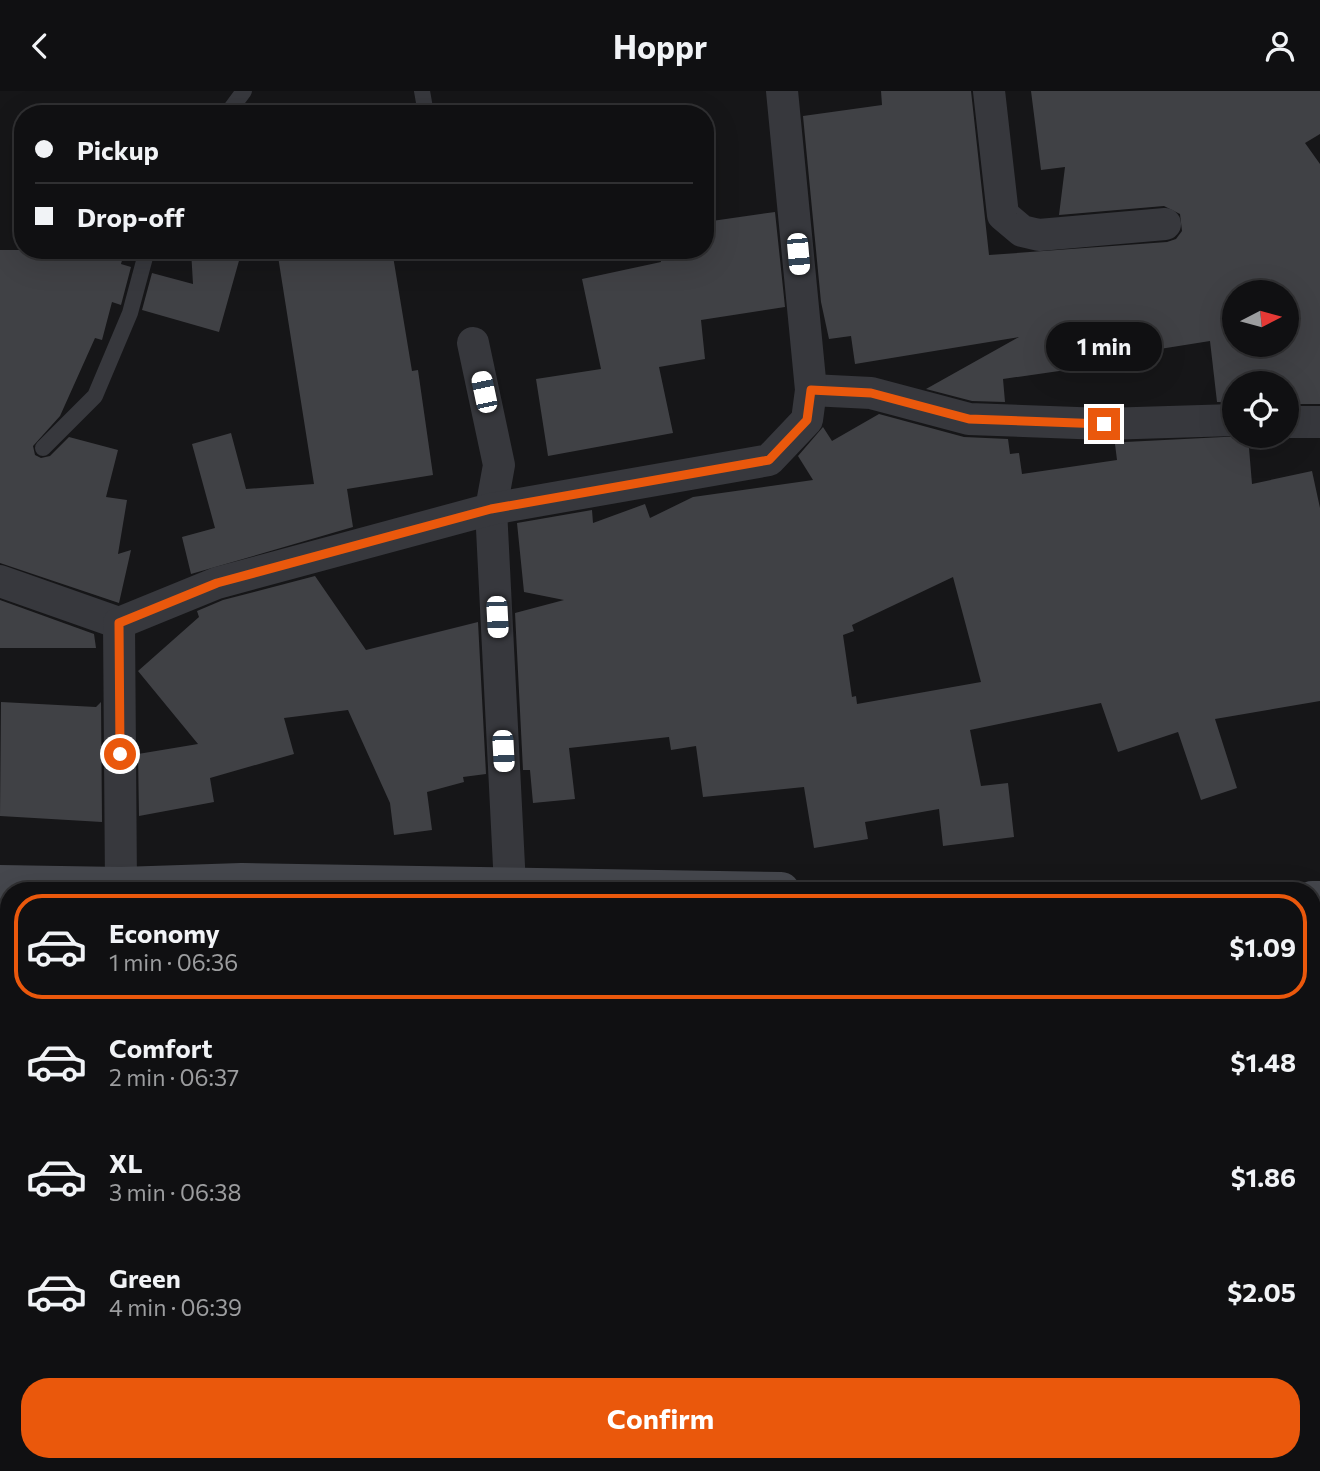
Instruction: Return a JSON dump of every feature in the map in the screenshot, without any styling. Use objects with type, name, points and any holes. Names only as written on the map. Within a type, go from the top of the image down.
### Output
[{"type":"street","points":[[0,580],[119,623],[217,583],[491,509],[769,460],[807,420],[811,390],[782,91]]},
{"type":"street","points":[[989,91],[1003,215],[1022,231],[1039,235],[1165,224]]},
{"type":"street","points":[[473,343],[499,465],[491,509],[510,882]]},
{"type":"street","points":[[811,390],[871,393],[969,419],[1104,424],[1222,420]]},
{"type":"street","points":[[1299,422],[1320,422]]},
{"type":"street","points":[[119,623],[121,882]]},
{"type":"lane","points":[[43,448],[95,396],[130,313],[144,259]]},
{"type":"building","points":[[881,91],[971,91],[989,255],[1167,242],[1176,239],[1182,231],[1180,214],[1164,206],[1059,215],[1065,167],[1041,170],[1031,91],[1320,91],[1320,134],[1305,143],[1320,164],[1320,404],[1299,404],[1299,371],[1222,371],[1222,402],[1217,402],[1210,341],[1141,352],[1142,359],[1003,379],[1005,402],[972,401],[926,389],[1019,337],[855,364],[851,336],[829,339],[821,302],[803,116],[882,105]]},
{"type":"building","points":[[775,212],[785,307],[701,320],[705,359],[659,367],[673,433],[548,456],[536,379],[601,369],[582,279],[661,262],[660,259],[714,259],[714,221]]},
{"type":"building","points":[[0,250],[14,250],[14,259],[122,259],[121,264],[131,267],[121,305],[112,302],[102,340],[95,338],[60,416],[33,446],[35,455],[41,458],[50,456],[69,437],[118,450],[106,497],[127,500],[118,554],[131,550],[119,603],[0,563]]},
{"type":"building","points":[[192,259],[239,259],[219,332],[142,310],[152,273],[193,284]]},
{"type":"building","points":[[278,259],[393,259],[412,371],[418,370],[433,475],[347,489],[353,527],[191,574],[182,537],[215,528],[192,444],[231,433],[246,489],[314,484]]},
{"type":"building","points":[[879,414],[964,437],[1008,439],[1010,454],[1019,453],[1022,474],[1117,460],[1115,444],[1125,442],[1222,437],[1222,448],[1249,448],[1252,484],[1312,471],[1320,508],[1320,701],[1215,719],[1237,788],[1201,800],[1178,732],[1118,752],[1101,703],[970,730],[981,786],[1008,783],[1014,837],[943,846],[939,809],[865,822],[868,839],[814,848],[804,787],[703,797],[696,746],[671,750],[669,737],[569,748],[575,799],[533,803],[530,770],[523,770],[515,613],[564,600],[524,592],[517,523],[592,510],[593,523],[645,504],[650,518],[693,497],[813,480],[798,456],[823,427],[832,441]],"holes":[[[953,577],[981,682],[857,704],[856,696],[852,697],[843,635],[854,631],[852,625]]]},
{"type":"building","points":[[315,576],[366,650],[478,622],[486,774],[463,777],[464,782],[427,792],[432,830],[394,835],[390,803],[348,710],[284,718],[294,754],[210,778],[214,802],[139,816],[138,754],[198,744],[138,671],[199,617],[197,611],[223,600]]},
{"type":"building","points":[[0,600],[94,634],[96,648],[0,648]]},
{"type":"building","points":[[1,702],[96,707],[101,702],[102,822],[0,816]]},
{"type":"route","points":[[120,754],[119,623],[217,583],[491,509],[769,460],[807,420],[811,390],[871,393],[969,419],[1104,424]]}]
